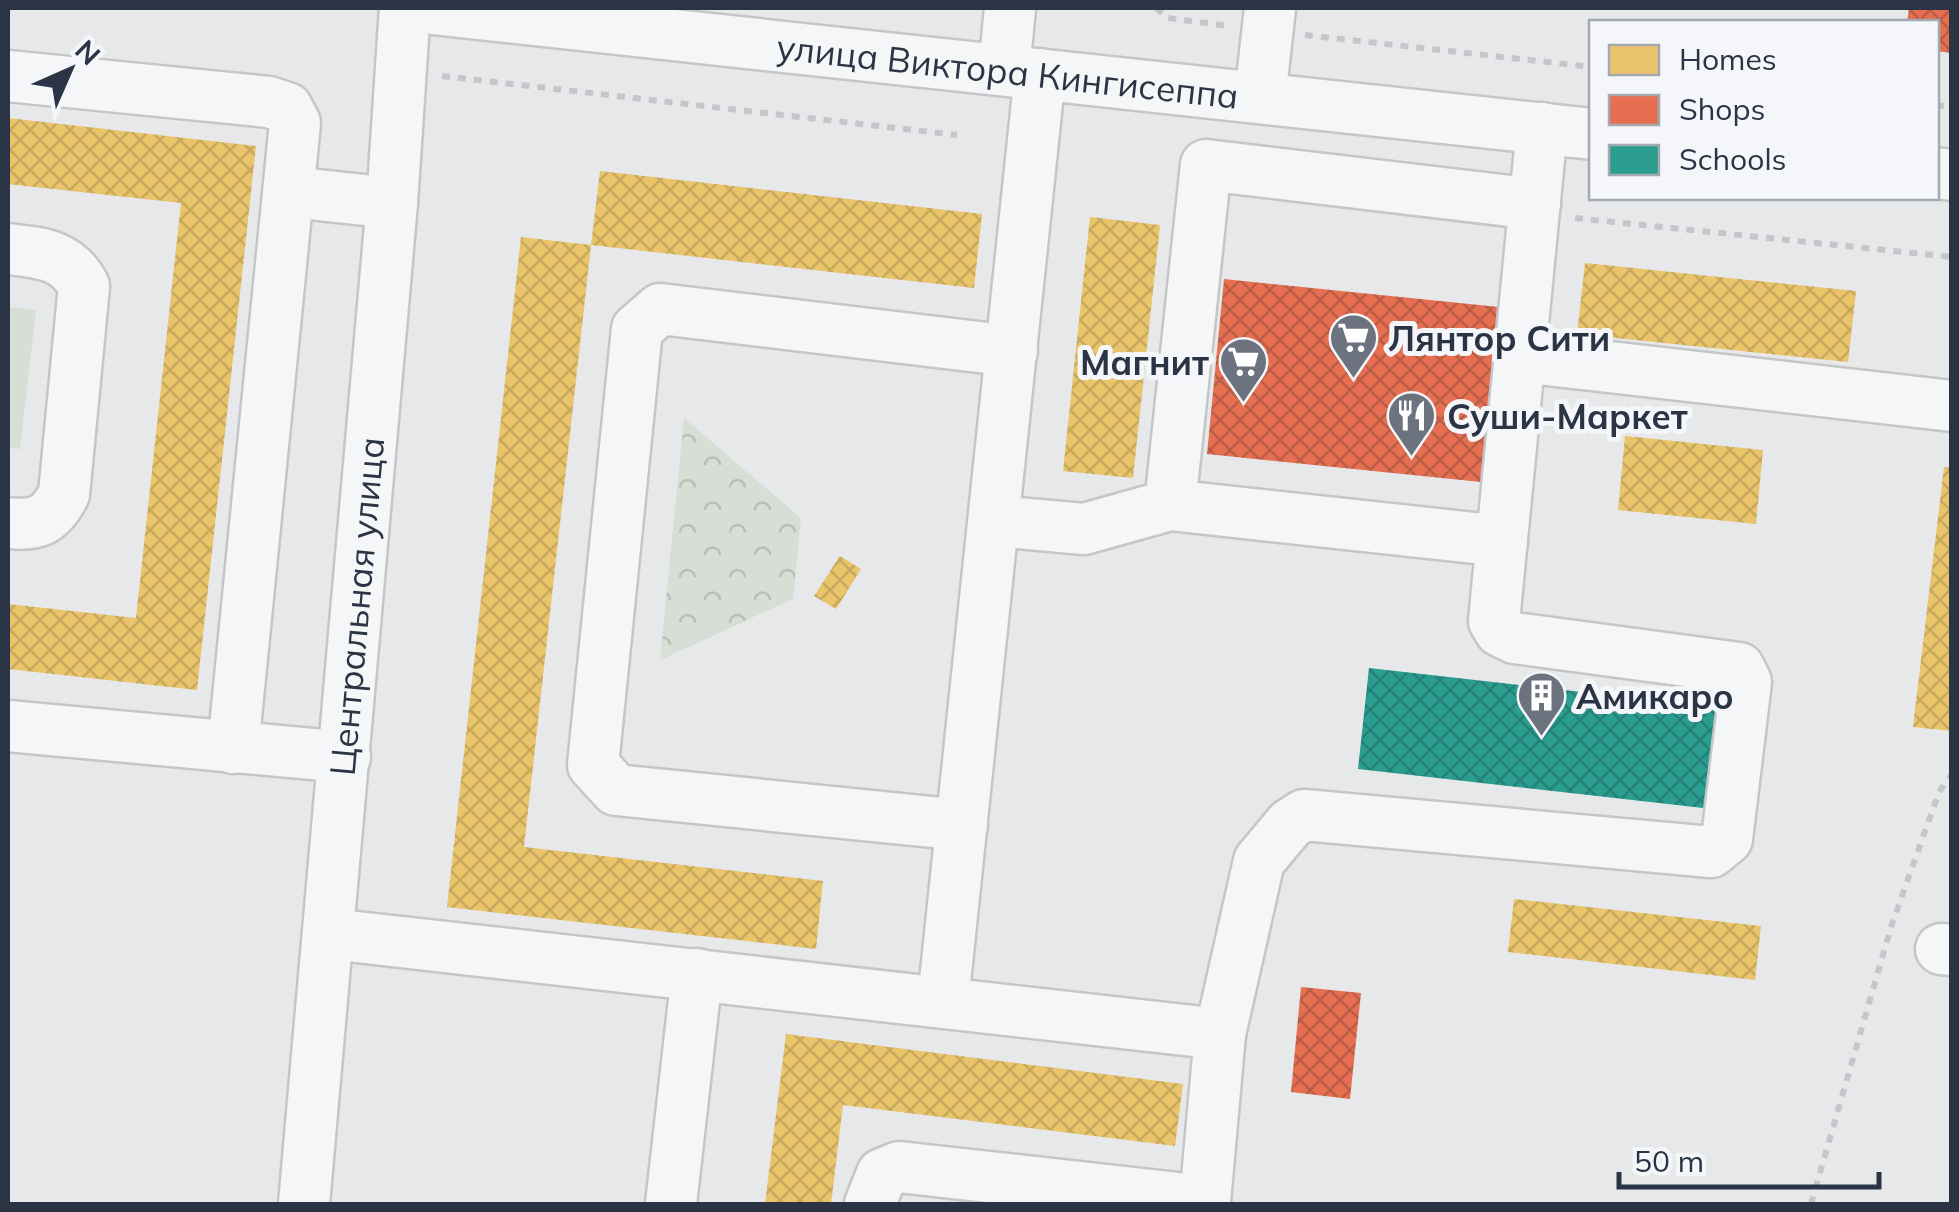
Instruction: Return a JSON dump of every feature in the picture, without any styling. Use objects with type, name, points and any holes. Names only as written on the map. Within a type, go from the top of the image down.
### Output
[{"type":"street","name":"Центральная улица","points":[[304,1204],[392,202],[405,8]]},
{"type":"street","name":"улица Виктора Кингисеппа","points":[[422,8],[1589,134]]},
{"type":"street","points":[[942,1001],[1012,351],[1022,72],[1010,8]]},
{"type":"street","points":[[1260,98],[1269,19]]},
{"type":"street","points":[[8,76],[269,102],[287,108],[294,123],[234,748]]},
{"type":"street","points":[[870,1204],[882,1174],[898,1167],[1220,1203],[1220,1034],[1259,862],[1290,824],[1304,815],[1711,852],[1727,840],[1746,682],[1738,668],[1514,638],[1500,632],[1494,621],[1542,128]]},
{"type":"street","points":[[1170,504],[1206,165],[1535,204]]},
{"type":"street","points":[[290,192],[392,202]]},
{"type":"street","points":[[8,248],[52,254],[74,268],[84,286],[64,494],[54,513],[35,526],[8,523]]},
{"type":"street","points":[[962,825],[616,790],[593,765],[637,329],[660,308],[1012,351]]},
{"type":"street","points":[[1522,357],[1952,406]]},
{"type":"street","points":[[994,521],[1084,529],[1170,504],[1502,541]]},
{"type":"street","points":[[8,726],[345,757]]},
{"type":"street","points":[[330,934],[1220,1034]]},
{"type":"street","points":[[671,1204],[697,974]]},
{"type":"path","points":[[1156,8],[1168,18],[1269,19],[1589,67]]},
{"type":"path","points":[[401,71],[957,135]]},
{"type":"path","points":[[1535,204],[1561,217],[1952,257]]},
{"type":"path","points":[[1811,1204],[1890,927],[1939,792],[1952,774]]},
{"type":"green space","points":[[8,307],[36,310],[20,449],[8,448]]},
{"type":"green space","points":[[684,418],[801,518],[793,599],[660,660]]},
{"type":"building: Homes","points":[[8,118],[256,146],[197,690],[8,669],[8,604],[136,618],[181,203],[8,184]]},
{"type":"building: Homes","points":[[600,171],[982,214],[974,288],[591,245]]},
{"type":"building: Homes","points":[[1090,217],[1160,225],[1133,478],[1063,471]]},
{"type":"building: Homes","points":[[521,237],[591,245],[524,847],[823,881],[816,949],[447,907]]},
{"type":"building: Homes","points":[[1585,263],[1856,291],[1848,362],[1577,334]]},
{"type":"building: Homes","points":[[1625,436],[1763,450],[1756,524],[1618,510]]},
{"type":"building: Homes","points":[[1944,467],[1952,468],[1952,731],[1913,727]]},
{"type":"building: Homes","points":[[840,556],[861,569],[836,609],[814,596]]},
{"type":"building: Homes","points":[[1514,899],[1761,926],[1755,980],[1508,952]]},
{"type":"building: Homes","points":[[786,1034],[1183,1084],[1175,1146],[843,1105],[831,1204],[765,1204]]},
{"type":"building: Shops","points":[[1909,8],[1952,8],[1952,53],[1939,51],[1939,20],[1907,20]]},
{"type":"building: Shops","name":"Лянтор Сити","points":[[1224,279],[1499,307],[1481,482],[1207,454]]},
{"type":"building: Shops","points":[[1301,987],[1361,993],[1350,1099],[1291,1092]]},
{"type":"building: Schools","name":"Амикаро","points":[[1369,668],[1724,708],[1712,809],[1358,769]]},
{"type":"place","name":"Лянтор Сити","points":[[1353,380]]},
{"type":"place","name":"Магнит","points":[[1244,404]]},
{"type":"place","name":"Суши-Маркет","points":[[1412,458]]},
{"type":"place","name":"Амикаро","points":[[1541,738]]}]
